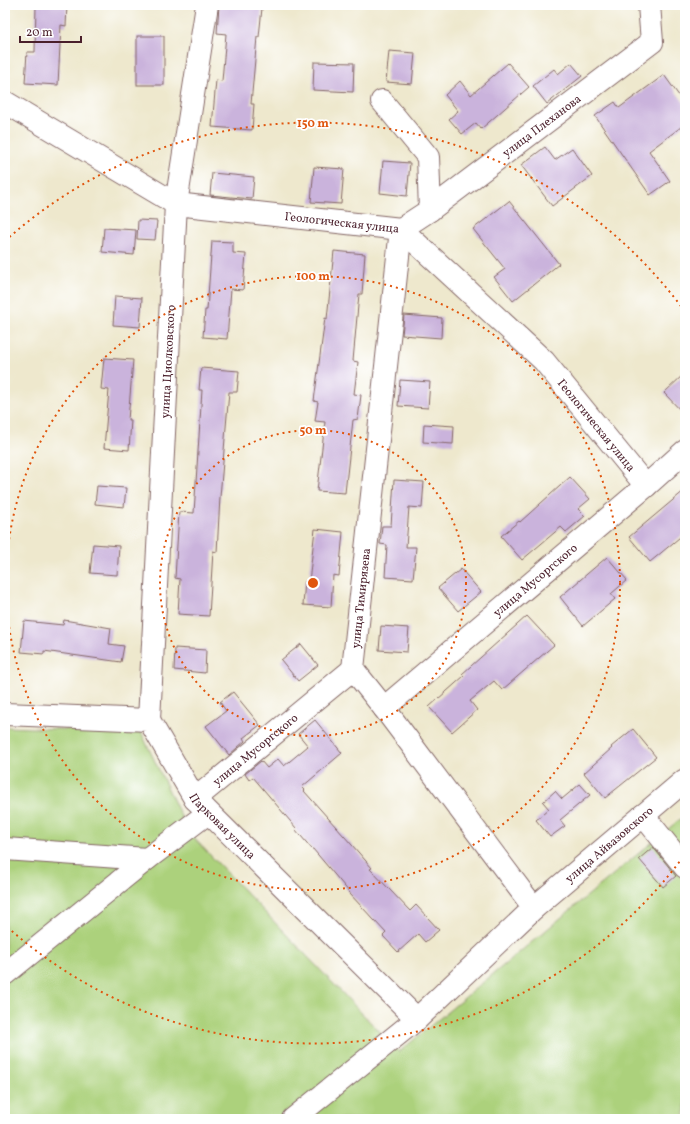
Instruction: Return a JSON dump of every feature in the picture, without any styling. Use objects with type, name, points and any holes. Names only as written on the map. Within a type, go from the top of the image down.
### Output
[{"type":"street","name":"улица Циолковского","points":[[149,720],[176,204],[207,5]]},
{"type":"street","name":"улица Плеханова","points":[[400,229],[430,210],[652,42],[649,5]]},
{"type":"street","points":[[382,101],[428,157],[430,210]]},
{"type":"street","name":"Геологическая улица","points":[[5,102],[176,204],[400,229],[544,361],[646,486]]},
{"type":"street","name":"улица Тимирязева","points":[[353,669],[400,229]]},
{"type":"street","name":"улица Мусоргского","points":[[384,708],[646,486],[685,451]]},
{"type":"street","points":[[353,669],[534,908]]},
{"type":"street","name":"улица Мусоргского","points":[[5,974],[147,859],[202,806],[353,669]]},
{"type":"street","points":[[5,714],[149,720]]},
{"type":"street","name":"Парковая улица","points":[[149,720],[202,806],[417,1019]]},
{"type":"street","name":"улица Айвазовского","points":[[293,1119],[417,1019],[534,908],[685,780]]},
{"type":"street","points":[[643,815],[685,867]]},
{"type":"street","points":[[5,850],[147,859]]},
{"type":"green space","points":[[5,727],[141,732],[189,833],[399,1052],[685,815],[685,1119],[5,1119]]},
{"type":"building","points":[[36,5],[67,5],[66,26],[61,25],[58,85],[25,83],[27,52],[35,52]]},
{"type":"building","points":[[219,5],[262,8],[259,37],[257,37],[251,104],[254,104],[252,130],[212,127],[216,80],[222,81],[226,34],[217,33]]},
{"type":"building","points":[[137,36],[164,36],[164,85],[137,85]]},
{"type":"building","points":[[389,51],[415,53],[412,84],[386,82]]},
{"type":"building","points":[[314,62],[354,63],[353,92],[313,90]]},
{"type":"building","points":[[508,63],[529,87],[481,129],[476,123],[462,134],[449,119],[458,111],[445,95],[460,81],[471,95]]},
{"type":"building","points":[[571,63],[582,76],[547,104],[533,86],[554,69],[558,74]]},
{"type":"building","points":[[664,75],[685,104],[685,124],[649,151],[670,181],[650,195],[595,116],[615,102],[619,108]]},
{"type":"building","points":[[545,147],[555,160],[572,148],[592,176],[552,206],[521,165]]},
{"type":"building","points":[[383,161],[410,163],[407,196],[380,193]]},
{"type":"building","points":[[314,167],[344,169],[341,204],[311,202]]},
{"type":"building","points":[[212,173],[254,177],[252,199],[210,195]]},
{"type":"building","points":[[509,201],[559,264],[513,301],[494,277],[505,269],[473,229]]},
{"type":"building","points":[[138,220],[157,221],[155,240],[137,239]]},
{"type":"building","points":[[104,228],[136,230],[134,255],[102,252]]},
{"type":"building","points":[[212,241],[233,242],[233,253],[246,254],[243,290],[231,289],[227,339],[203,337],[205,310],[207,310]]},
{"type":"building","points":[[334,251],[365,254],[362,294],[359,294],[353,361],[358,362],[354,394],[361,395],[358,419],[353,420],[345,493],[317,491],[325,422],[315,421],[318,402],[314,401],[325,318],[327,319]]},
{"type":"building","points":[[115,296],[142,298],[140,327],[113,325]]},
{"type":"building","points":[[404,315],[442,318],[441,338],[402,335]]},
{"type":"building","points":[[104,358],[133,360],[128,420],[131,420],[129,450],[104,448],[109,390],[101,389]]},
{"type":"building","points":[[201,368],[239,371],[237,392],[229,392],[217,552],[213,551],[209,616],[178,614],[180,579],[175,578],[179,512],[194,513],[202,390],[199,390]]},
{"type":"building","points":[[685,373],[685,415],[664,393]]},
{"type":"building","points":[[400,380],[430,382],[428,408],[398,406]]},
{"type":"building","points":[[424,424],[454,426],[453,444],[423,442]]},
{"type":"building","points":[[570,477],[590,499],[578,509],[585,516],[566,532],[561,527],[522,560],[501,536],[519,521],[520,522]]},
{"type":"building","points":[[394,480],[424,482],[422,508],[409,507],[406,547],[416,547],[413,579],[385,577],[387,545],[380,544],[382,526],[391,526]]},
{"type":"building","points":[[97,486],[126,488],[124,507],[95,504]]},
{"type":"building","points":[[685,490],[685,533],[650,562],[629,537]]},
{"type":"building","points":[[315,529],[343,532],[339,576],[333,575],[331,607],[303,605],[305,581],[309,582]]},
{"type":"building","points":[[93,544],[119,546],[117,575],[90,573]]},
{"type":"building","points":[[607,557],[627,580],[611,594],[615,599],[583,626],[560,597]]},
{"type":"building","points":[[461,569],[481,592],[458,611],[438,588]]},
{"type":"building","points":[[527,616],[554,645],[502,690],[494,681],[470,701],[477,710],[452,732],[429,707],[464,676],[462,674]]},
{"type":"building","points":[[64,620],[111,628],[109,644],[124,646],[121,662],[44,651],[44,654],[21,652],[24,621],[63,625]]},
{"type":"building","points":[[381,626],[409,628],[407,652],[379,650]]},
{"type":"building","points":[[301,644],[318,665],[298,681],[281,660]]},
{"type":"building","points":[[175,648],[206,650],[205,673],[174,670]]},
{"type":"building","points":[[233,692],[260,725],[243,738],[245,741],[229,755],[206,726],[226,711],[220,702]]},
{"type":"building","points":[[315,720],[342,753],[302,787],[372,868],[370,869],[410,911],[416,905],[439,930],[425,942],[418,934],[398,952],[383,936],[386,933],[350,894],[253,777],[249,780],[245,774],[261,761],[267,768],[278,759],[284,766],[308,746],[298,734]]},
{"type":"building","points":[[633,729],[656,757],[605,798],[584,773],[612,748],[611,747]]},
{"type":"building","points":[[580,784],[590,795],[560,820],[565,826],[550,837],[536,820],[549,809],[543,802],[555,791],[562,799]]},
{"type":"building","points":[[653,847],[676,876],[663,887],[639,859]]}]
